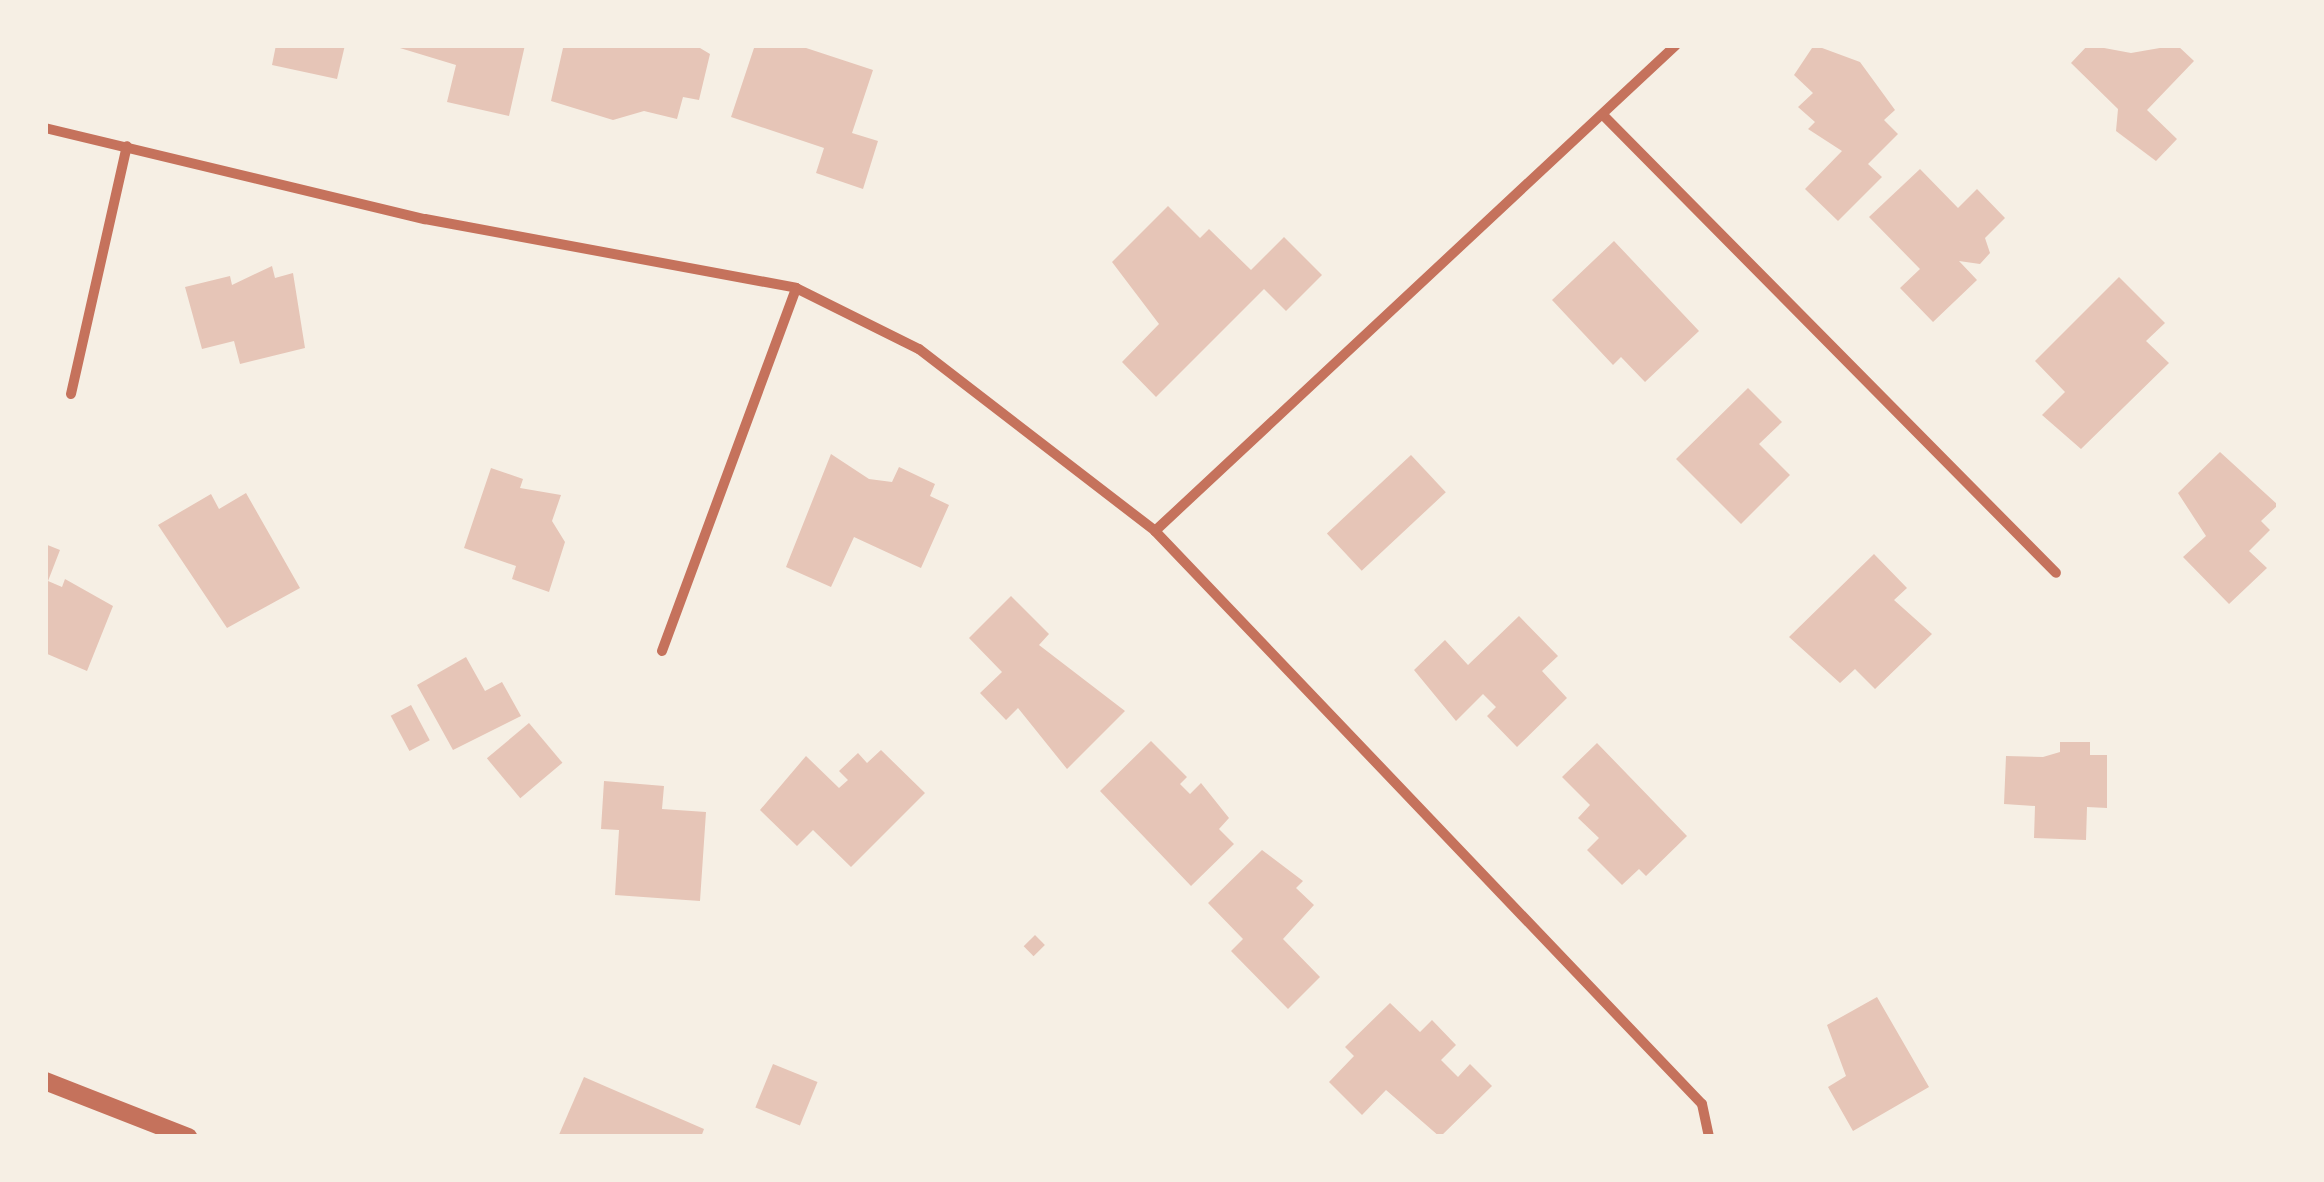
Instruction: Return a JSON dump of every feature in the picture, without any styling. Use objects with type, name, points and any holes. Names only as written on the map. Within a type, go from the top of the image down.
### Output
[{"type":"street","points":[[1156,532],[1676,45]]},
{"type":"street","points":[[1603,115],[2056,574]]},
{"type":"street","points":[[45,128],[425,219],[796,288],[919,349],[1156,532],[1702,1104],[1709,1137]]},
{"type":"street","points":[[71,394],[127,146]]},
{"type":"street","points":[[662,651],[796,288]]},
{"type":"street","points":[[45,1081],[188,1137]]},
{"type":"building","points":[[276,45],[345,45],[337,79],[272,65]]},
{"type":"building","points":[[390,45],[525,45],[509,116],[447,102],[456,65]]},
{"type":"building","points":[[695,45],[710,54],[699,100],[683,97],[677,119],[644,111],[613,120],[551,101],[563,48]]},
{"type":"building","points":[[755,45],[797,45],[873,70],[852,133],[878,141],[863,189],[816,173],[824,148],[731,117]]},
{"type":"building","points":[[1814,45],[1860,62],[1895,110],[1884,120],[1898,134],[1868,164],[1882,177],[1838,221],[1805,189],[1842,151],[1808,129],[1815,122],[1798,107],[1813,93],[1794,75]]},
{"type":"building","points":[[2088,45],[2131,53],[2177,45],[2194,61],[2147,110],[2177,139],[2156,161],[2116,131],[2118,109],[2071,63]]},
{"type":"building","points":[[1920,169],[1958,208],[1977,189],[2005,218],[1985,238],[1990,253],[1980,264],[1959,261],[1977,280],[1933,322],[1900,288],[1920,269],[1869,217]]},
{"type":"building","points":[[1168,206],[1200,238],[1209,229],[1251,270],[1284,237],[1322,275],[1286,311],[1264,289],[1156,397],[1122,362],[1159,324],[1112,262]]},
{"type":"building","points":[[1614,241],[1699,331],[1645,382],[1621,357],[1613,365],[1552,300]]},
{"type":"building","points":[[272,266],[275,278],[293,273],[305,348],[240,364],[234,341],[202,349],[185,287],[230,276],[232,285]]},
{"type":"building","points":[[2119,277],[2165,323],[2146,341],[2169,363],[2081,449],[2042,415],[2065,392],[2035,361]]},
{"type":"building","points":[[1748,388],[1782,422],[1759,444],[1790,475],[1741,524],[1676,459]]},
{"type":"building","points":[[2220,452],[2278,505],[2261,521],[2270,530],[2249,551],[2267,568],[2229,604],[2183,557],[2206,536],[2178,493]]},
{"type":"building","points":[[831,454],[869,479],[892,482],[899,467],[935,484],[930,496],[949,505],[921,568],[854,537],[831,587],[786,567]]},
{"type":"building","points":[[1411,455],[1446,492],[1362,571],[1327,533]]},
{"type":"building","points":[[491,468],[523,479],[520,488],[561,495],[552,521],[565,542],[549,592],[512,579],[516,566],[464,548]]},
{"type":"building","points":[[246,493],[300,588],[227,628],[158,525],[211,494],[219,509]]},
{"type":"building","points":[[45,544],[60,550],[48,581],[62,587],[65,579],[113,606],[87,671],[45,653]]},
{"type":"building","points":[[1874,554],[1907,588],[1894,600],[1932,634],[1875,689],[1855,669],[1840,683],[1789,637]]},
{"type":"building","points":[[1011,596],[1049,634],[1039,645],[1125,711],[1067,769],[1018,708],[1006,720],[980,693],[1002,672],[969,638]]},
{"type":"building","points":[[1519,616],[1558,656],[1542,671],[1567,698],[1517,747],[1487,716],[1496,707],[1483,694],[1456,721],[1414,670],[1445,640],[1468,665]]},
{"type":"building","points":[[466,657],[485,691],[502,682],[521,716],[453,750],[417,685]]},
{"type":"building","points":[[411,705],[430,740],[409,751],[391,716]]},
{"type":"building","points":[[529,723],[562,763],[520,798],[487,758]]},
{"type":"building","points":[[1151,741],[1187,777],[1180,784],[1190,794],[1201,783],[1229,818],[1219,829],[1234,844],[1191,886],[1100,791]]},
{"type":"building","points":[[2060,742],[2090,742],[2090,755],[2107,755],[2107,808],[2087,807],[2086,840],[2034,838],[2035,806],[2004,804],[2006,756],[2043,757],[2060,752]]},
{"type":"building","points":[[1597,743],[1687,836],[1646,876],[1639,869],[1622,885],[1587,850],[1599,838],[1578,818],[1590,805],[1562,777]]},
{"type":"building","points":[[881,750],[925,793],[851,867],[813,830],[797,846],[760,810],[806,756],[839,788],[848,780],[839,771],[858,753],[867,763]]},
{"type":"building","points":[[604,781],[664,786],[662,809],[706,812],[700,901],[615,895],[619,830],[601,829]]},
{"type":"building","points":[[1262,850],[1303,881],[1296,888],[1314,905],[1283,939],[1320,977],[1288,1009],[1231,951],[1243,939],[1208,903]]},
{"type":"building","points":[[1035,935],[1045,945],[1034,956],[1024,946]]},
{"type":"building","points":[[1877,997],[1929,1087],[1853,1131],[1828,1087],[1846,1076],[1827,1025]]},
{"type":"building","points":[[1390,1003],[1420,1032],[1432,1020],[1456,1045],[1441,1060],[1458,1077],[1470,1064],[1492,1086],[1440,1137],[1386,1090],[1362,1115],[1329,1082],[1354,1056],[1345,1047]]},
{"type":"building","points":[[773,1064],[818,1082],[800,1126],[755,1108]]},
{"type":"building","points":[[584,1077],[704,1129],[701,1137],[558,1137]]}]
